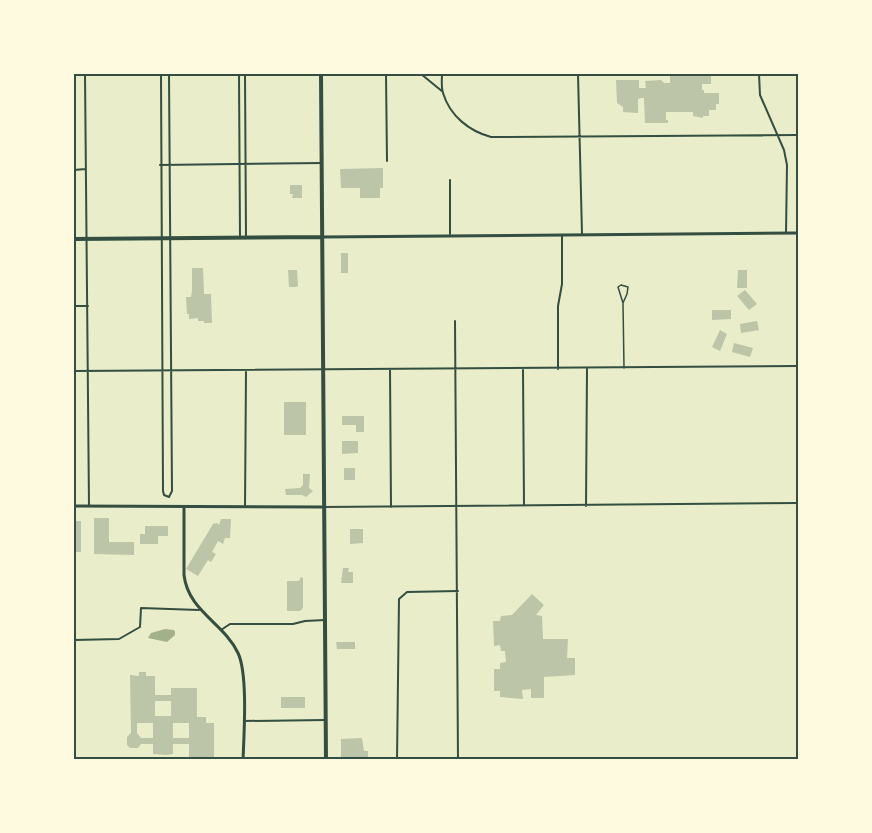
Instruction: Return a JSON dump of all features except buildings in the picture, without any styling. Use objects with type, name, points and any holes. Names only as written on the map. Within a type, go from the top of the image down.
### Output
[{"type":"main road","points":[[321,74],[326,759]]},
{"type":"main road","points":[[74,238],[322,237]]},
{"type":"street","points":[[85,74],[89,506]]},
{"type":"street","points":[[160,74],[163,491],[167,497],[171,496],[172,491],[169,74]]},
{"type":"street","points":[[239,74],[240,238]]},
{"type":"street","points":[[245,74],[246,238]]},
{"type":"street","points":[[386,74],[387,161]]},
{"type":"street","points":[[421,74],[442,92],[461,121],[491,137],[798,135]]},
{"type":"street","points":[[442,74],[442,92]]},
{"type":"street","points":[[578,74],[582,234]]},
{"type":"street","points":[[759,74],[760,95],[784,150],[787,165],[786,233]]},
{"type":"street","points":[[160,165],[322,164]]},
{"type":"street","points":[[74,170],[85,169]]},
{"type":"street","points":[[450,180],[450,234]]},
{"type":"street","points":[[322,237],[450,234],[798,233]]},
{"type":"street","points":[[558,369],[558,306],[562,284],[562,235]]},
{"type":"street","points":[[74,306],[88,306]]},
{"type":"street","points":[[455,321],[458,759]]},
{"type":"street","points":[[74,371],[798,366]]},
{"type":"street","points":[[523,369],[524,505]]},
{"type":"street","points":[[586,506],[587,369]]},
{"type":"street","points":[[390,370],[391,507]]},
{"type":"street","points":[[245,507],[246,371]]},
{"type":"street","points":[[74,507],[586,506],[798,503]]},
{"type":"street","points":[[184,507],[184,578],[192,601],[234,646],[242,663],[243,759]]},
{"type":"street","points":[[397,759],[399,599],[407,592],[458,591]]},
{"type":"street","points":[[74,640],[123,638],[140,627],[141,608],[199,610]]},
{"type":"street","points":[[221,630],[230,624],[293,624],[325,620]]},
{"type":"street","points":[[244,721],[326,720]]},
{"type":"lane","points":[[623,303],[628,287],[621,285],[618,287],[618,292],[623,303],[624,368]]},
{"type":"shaded area","points":[[165,629],[175,632],[175,635],[167,642],[148,638],[151,633]]}]
